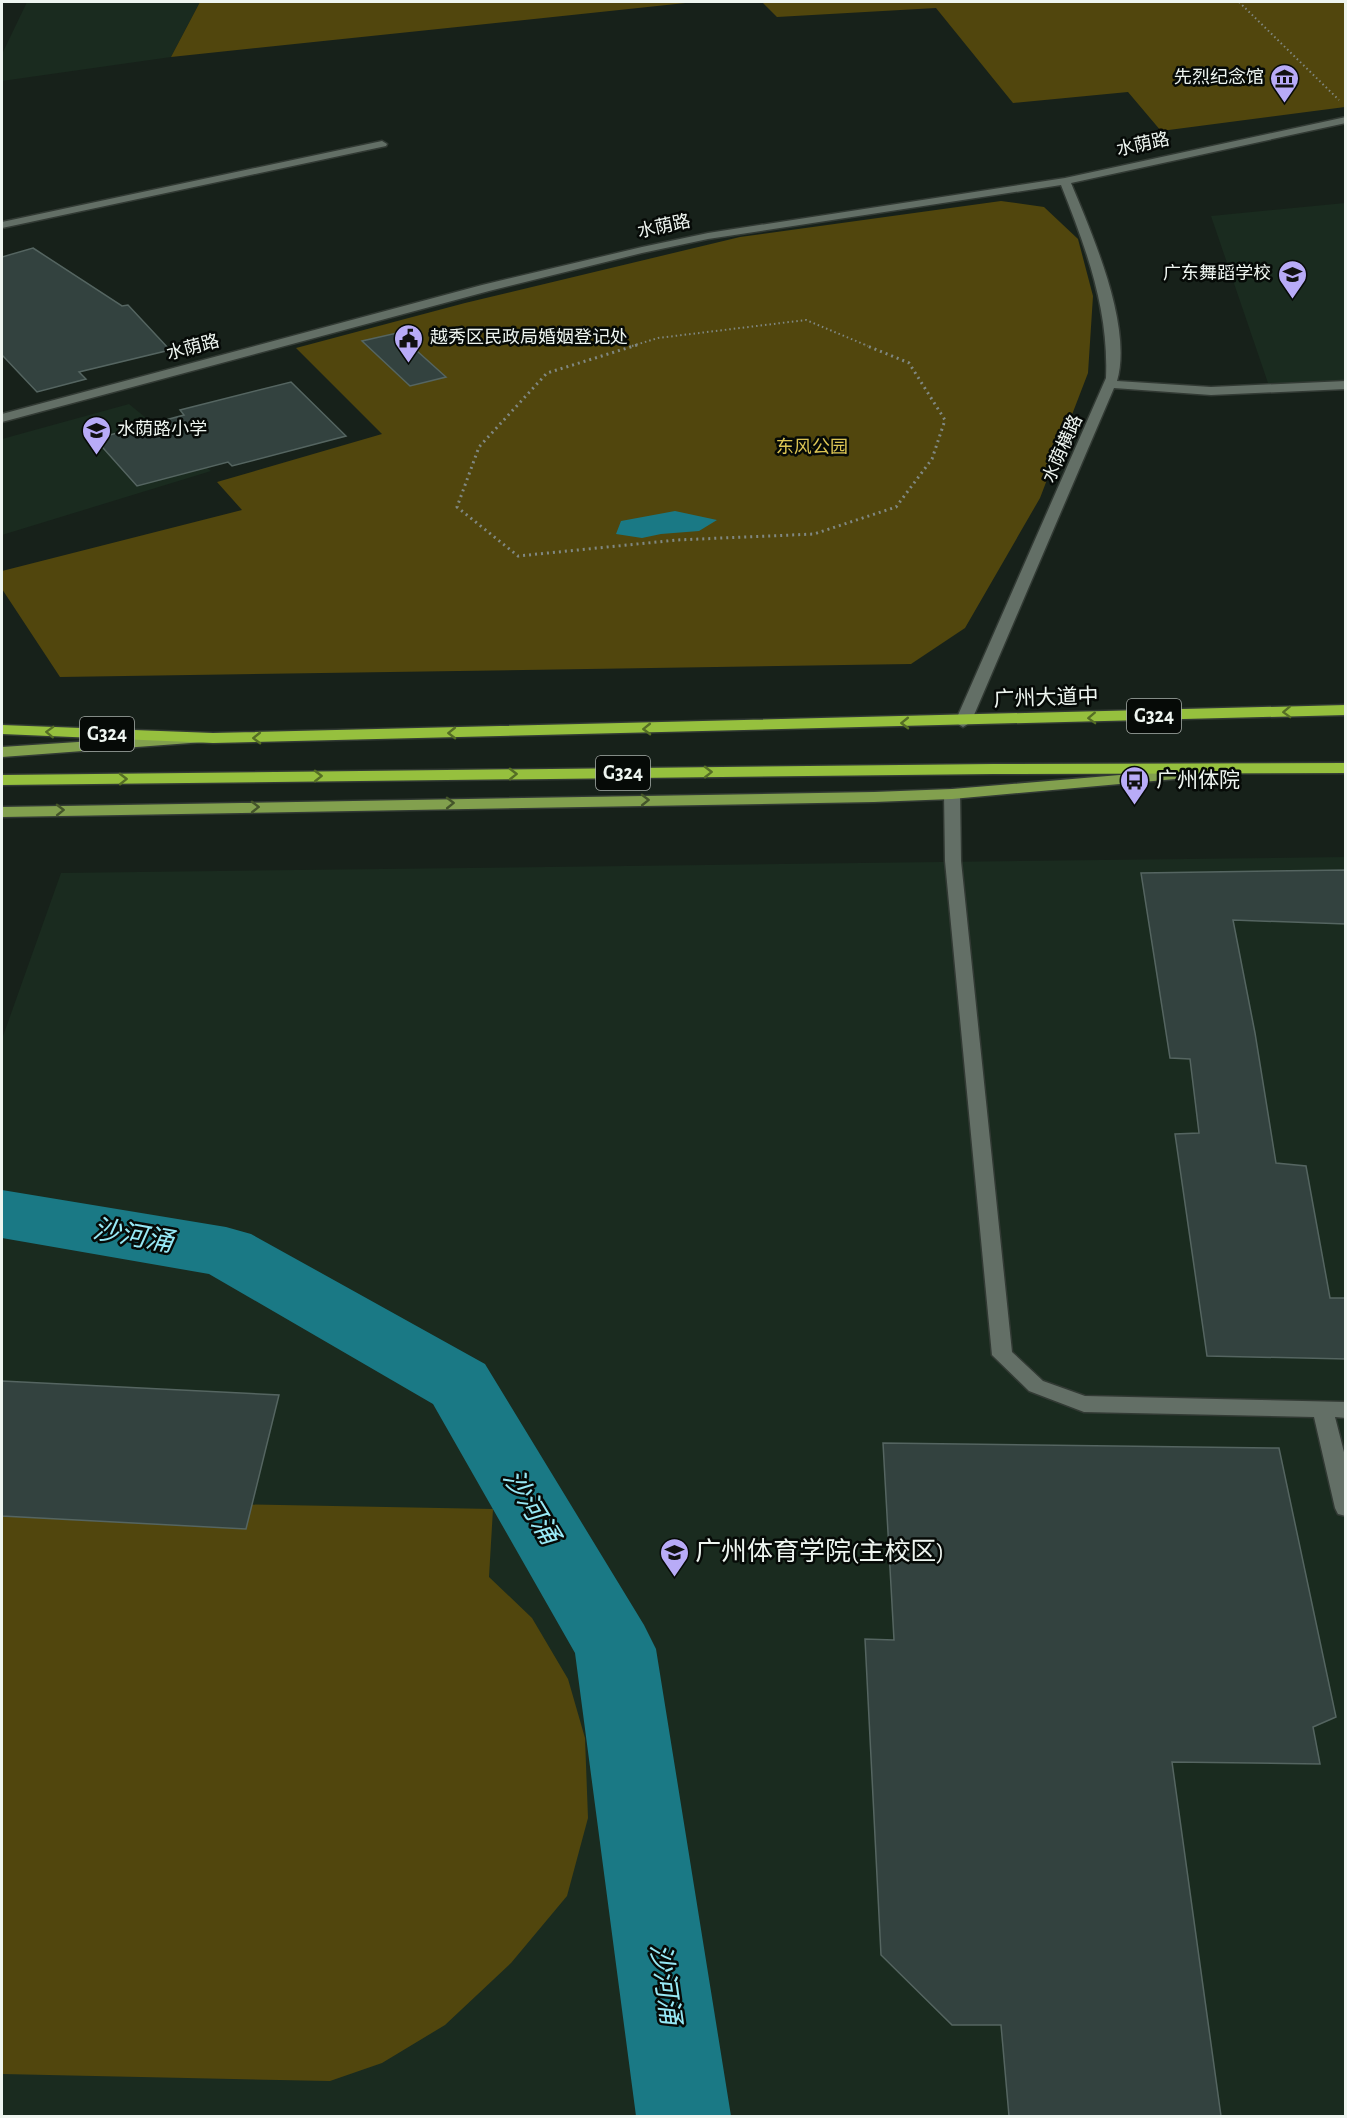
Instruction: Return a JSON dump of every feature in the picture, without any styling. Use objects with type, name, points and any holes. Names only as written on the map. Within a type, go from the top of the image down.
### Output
[{"type":"highway","name":"广州大道中","points":[[963,722],[1346,710]]},
{"type":"highway","name":"G324","points":[[2,730],[213,738],[963,722]]},
{"type":"highway","name":"G324","points":[[2,780],[969,769],[1346,768]]},
{"type":"main road","points":[[2,752],[213,738]]},
{"type":"main road","points":[[2,812],[952,794],[1244,770]]},
{"type":"street","name":"水荫路","points":[[2,418],[486,288],[642,250],[708,236],[1065,181],[1346,120]]},
{"type":"street","points":[[2,225],[382,144]]},
{"type":"street","name":"水荫横路","points":[[963,722],[1110,384],[1115,356],[1106,304],[1092,251],[1065,181]]},
{"type":"street","points":[[1110,384],[1211,391],[1346,385]]},
{"type":"street","points":[[952,794],[953,861],[1002,1355],[1036,1386],[1084,1404],[1346,1410]]},
{"type":"street","points":[[1323,1409],[1346,1508]]},
{"type":"path","points":[[1239,2],[1346,107]]},
{"type":"path","points":[[806,320],[909,363],[945,420],[932,459],[896,507],[814,534],[677,540],[518,556],[457,507],[479,447],[547,373],[658,338],[806,320]]},
{"type":"shaded area","points":[[27,2],[200,2],[171,57],[2,81],[2,54]]},
{"type":"shaded area","name":"广东舞蹈学校","points":[[1345,203],[1345,383],[1269,386],[1211,216]]},
{"type":"shaded area","name":"水荫路小学","points":[[129,404],[211,471],[2,535],[2,439]]},
{"type":"shaded area","name":"广州体育学院(主校区)","points":[[1345,857],[1345,2116],[2,2116],[2,1039],[61,873]]},
{"type":"green space","points":[[200,2],[695,2],[171,57]]},
{"type":"green space","points":[[762,2],[1345,2],[1345,107],[1161,131],[1128,92],[1013,103],[936,8],[777,17]]},
{"type":"green space","name":"东风公园","points":[[1001,201],[1044,207],[1078,239],[1093,296],[1088,373],[1040,498],[965,628],[911,664],[60,677],[2,589],[2,571],[242,510],[217,482],[382,434],[296,348],[465,303],[740,237]]},
{"type":"green space","points":[[2,1500],[493,1509],[489,1577],[532,1618],[568,1679],[585,1738],[588,1818],[567,1896],[511,1963],[445,2025],[382,2063],[330,2081],[2,2074]]},
{"type":"water","points":[[675,511],[717,520],[699,531],[642,538],[616,534],[621,521]]},
{"type":"building","points":[[33,248],[122,306],[128,305],[170,350],[79,372],[86,379],[37,392],[2,355],[2,257]]},
{"type":"building","points":[[397,333],[446,377],[410,386],[362,341]]},
{"type":"building","points":[[291,382],[346,436],[232,466],[228,462],[137,486],[95,439],[184,415],[180,410]]},
{"type":"building","points":[[1346,870],[1346,924],[1233,920],[1255,1033],[1276,1163],[1306,1166],[1330,1298],[1346,1298],[1346,1359],[1207,1356],[1175,1134],[1199,1133],[1190,1059],[1170,1058],[1141,873]]},
{"type":"building","points":[[2,1381],[279,1395],[246,1529],[2,1516]]},
{"type":"building","points":[[883,1443],[1279,1448],[1336,1717],[1313,1727],[1320,1764],[1172,1762],[1221,2116],[1009,2116],[1001,2025],[952,2025],[881,1955],[865,1639],[894,1640]]},
{"type":"waterway","name":"沙河涌","points":[[2,1214],[226,1252],[459,1384],[615,1649],[684,2116]]},
{"type":"place","name":"先烈纪念馆","points":[[1285,104]]},
{"type":"place","name":"广东舞蹈学校","points":[[1292,300]]},
{"type":"place","name":"越秀区民政局婚姻登记处","points":[[409,364]]},
{"type":"place","name":"水荫路小学","points":[[96,456]]},
{"type":"place","name":"广州体院","points":[[1135,806]]},
{"type":"place","name":"广州体育学院(主校区)","points":[[674,1578]]}]
